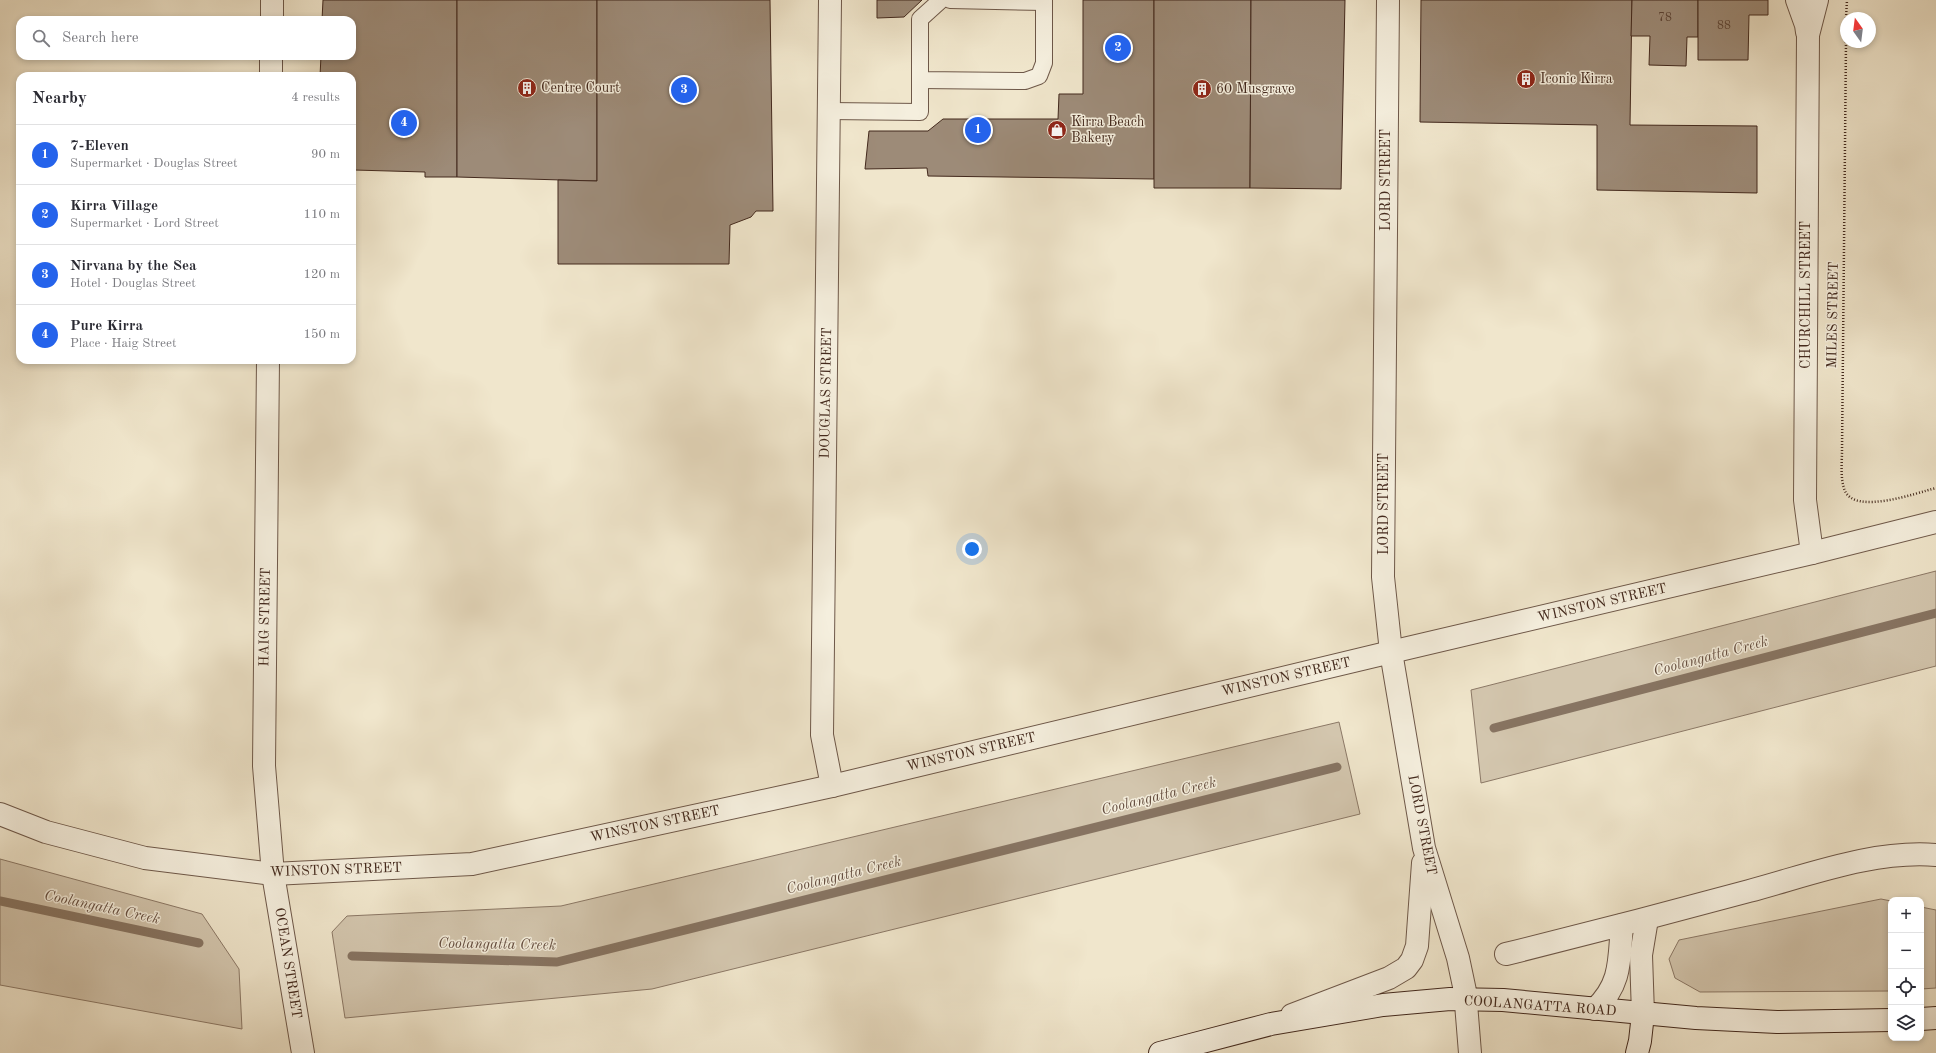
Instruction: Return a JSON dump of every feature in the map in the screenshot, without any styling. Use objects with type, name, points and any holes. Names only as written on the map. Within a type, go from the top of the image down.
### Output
[{"type":"street","points":[[272,0],[272,16]]},
{"type":"street","name":"DOUGLAS STREET","points":[[830,0],[822,735],[832,786]]},
{"type":"street","name":"LORD STREET","points":[[1388,0],[1383,577],[1391,652],[1424,848],[1454,945],[1463,982],[1470,1053]]},
{"type":"street","name":"CHURCHILL STREET","points":[[1797,0],[1808,35],[1805,500],[1812,553]]},
{"type":"street","name":"CHURCHILL STREET","points":[[1808,35],[1817,0]]},
{"type":"street","points":[[271,72],[272,60]]},
{"type":"street","name":"HAIG STREET","points":[[268,364],[264,766],[273,874]]},
{"type":"street","name":"WINSTON STREET","points":[[0,814],[46,832],[145,858],[273,874],[472,864],[832,786],[1812,553],[1936,522]]},
{"type":"street","name":"COOLANGATTA ROAD","points":[[1271,1024],[1389,978],[1406,968],[1412,960],[1417,946],[1424,848]]},
{"type":"street","points":[[1506,954],[1647,919],[1850,864],[1895,856],[1936,855]]},
{"type":"street","name":"OCEAN STREET","points":[[273,874],[303,1053]]},
{"type":"street","points":[[1637,1053],[1643,1014],[1641,955],[1647,919]]},
{"type":"street","points":[[1595,1009],[1612,991],[1617,978],[1622,925]]},
{"type":"street","name":"COOLANGATTA ROAD","points":[[1160,1053],[1271,1024],[1383,1005],[1424,1000],[1503,1000],[1643,1014],[1777,1022],[1888,1020]]},
{"type":"street","points":[[1924,1019],[1936,1018]]},
{"type":"lane","points":[[829,111],[920,112],[920,19],[941,0]]},
{"type":"lane","points":[[920,80],[1025,81],[1039,76],[1044,63],[1044,1],[950,0]]},
{"type":"path","points":[[1846,12],[1847,0]]},
{"type":"path","name":"MILES STREET","points":[[1846,48],[1842,451],[1843,484],[1846,493],[1852,498],[1867,503],[1936,488]]},
{"type":"shaded area","points":[[1936,571],[1936,666],[1481,783],[1471,690]]},
{"type":"shaded area","points":[[1339,722],[1360,814],[652,989],[345,1018],[332,932],[347,916],[561,906]]},
{"type":"shaded area","points":[[0,859],[202,914],[239,969],[242,1029],[0,985]]},
{"type":"shaded area","points":[[1881,899],[1888,900],[1888,991],[1700,992],[1675,978],[1669,959],[1679,940]]},
{"type":"shaded area","points":[[1924,908],[1936,910],[1936,988],[1924,989]]},
{"type":"building","points":[[323,0],[457,0],[457,177],[425,177],[425,172],[356,170],[356,72],[320,72],[321,60],[356,60],[356,16],[322,16]]},
{"type":"building","name":"Centre Court","points":[[457,0],[597,0],[597,181],[457,177]]},
{"type":"building","points":[[597,0],[770,0],[773,211],[756,211],[751,217],[730,225],[729,264],[558,264],[558,180],[597,181]]},
{"type":"building","points":[[877,0],[922,0],[904,17],[877,18]]},
{"type":"building","points":[[1083,0],[1154,0],[1154,179],[928,176],[927,168],[865,169],[869,131],[928,131],[943,119],[1058,119],[1059,94],[1083,94]]},
{"type":"building","name":"60 Musgrave","points":[[1154,0],[1251,0],[1250,188],[1154,188]]},
{"type":"building","points":[[1251,0],[1345,0],[1341,189],[1250,188]]},
{"type":"building","name":"Iconic Kirra","points":[[1421,0],[1632,0],[1630,125],[1757,126],[1757,193],[1597,190],[1597,125],[1420,122]]},
{"type":"building","points":[[1632,0],[1698,0],[1698,37],[1687,37],[1686,66],[1649,65],[1650,36],[1631,36]]},
{"type":"building","points":[[1698,0],[1768,0],[1768,15],[1749,15],[1748,60],[1698,60]]},
{"type":"waterway","name":"Coolangatta Creek","points":[[1494,728],[1936,613]]},
{"type":"waterway","name":"Coolangatta Creek","points":[[352,956],[557,962],[1337,767]]},
{"type":"waterway","name":"Coolangatta Creek","points":[[0,901],[199,943]]},
{"type":"place","name":"Kirra Village","points":[[1118,48]]},
{"type":"place","name":"Iconic Kirra","points":[[1526,79]]},
{"type":"place","name":"Centre Court","points":[[527,88]]},
{"type":"place","name":"60 Musgrave","points":[[1202,89]]},
{"type":"place","name":"Nirvana by the Sea","points":[[684,90]]},
{"type":"place","name":"Pure Kirra","points":[[404,123]]},
{"type":"place","name":"7-Eleven","points":[[978,130]]},
{"type":"place","name":"Kirra Beach Bakery","points":[[1057,130]]}]
